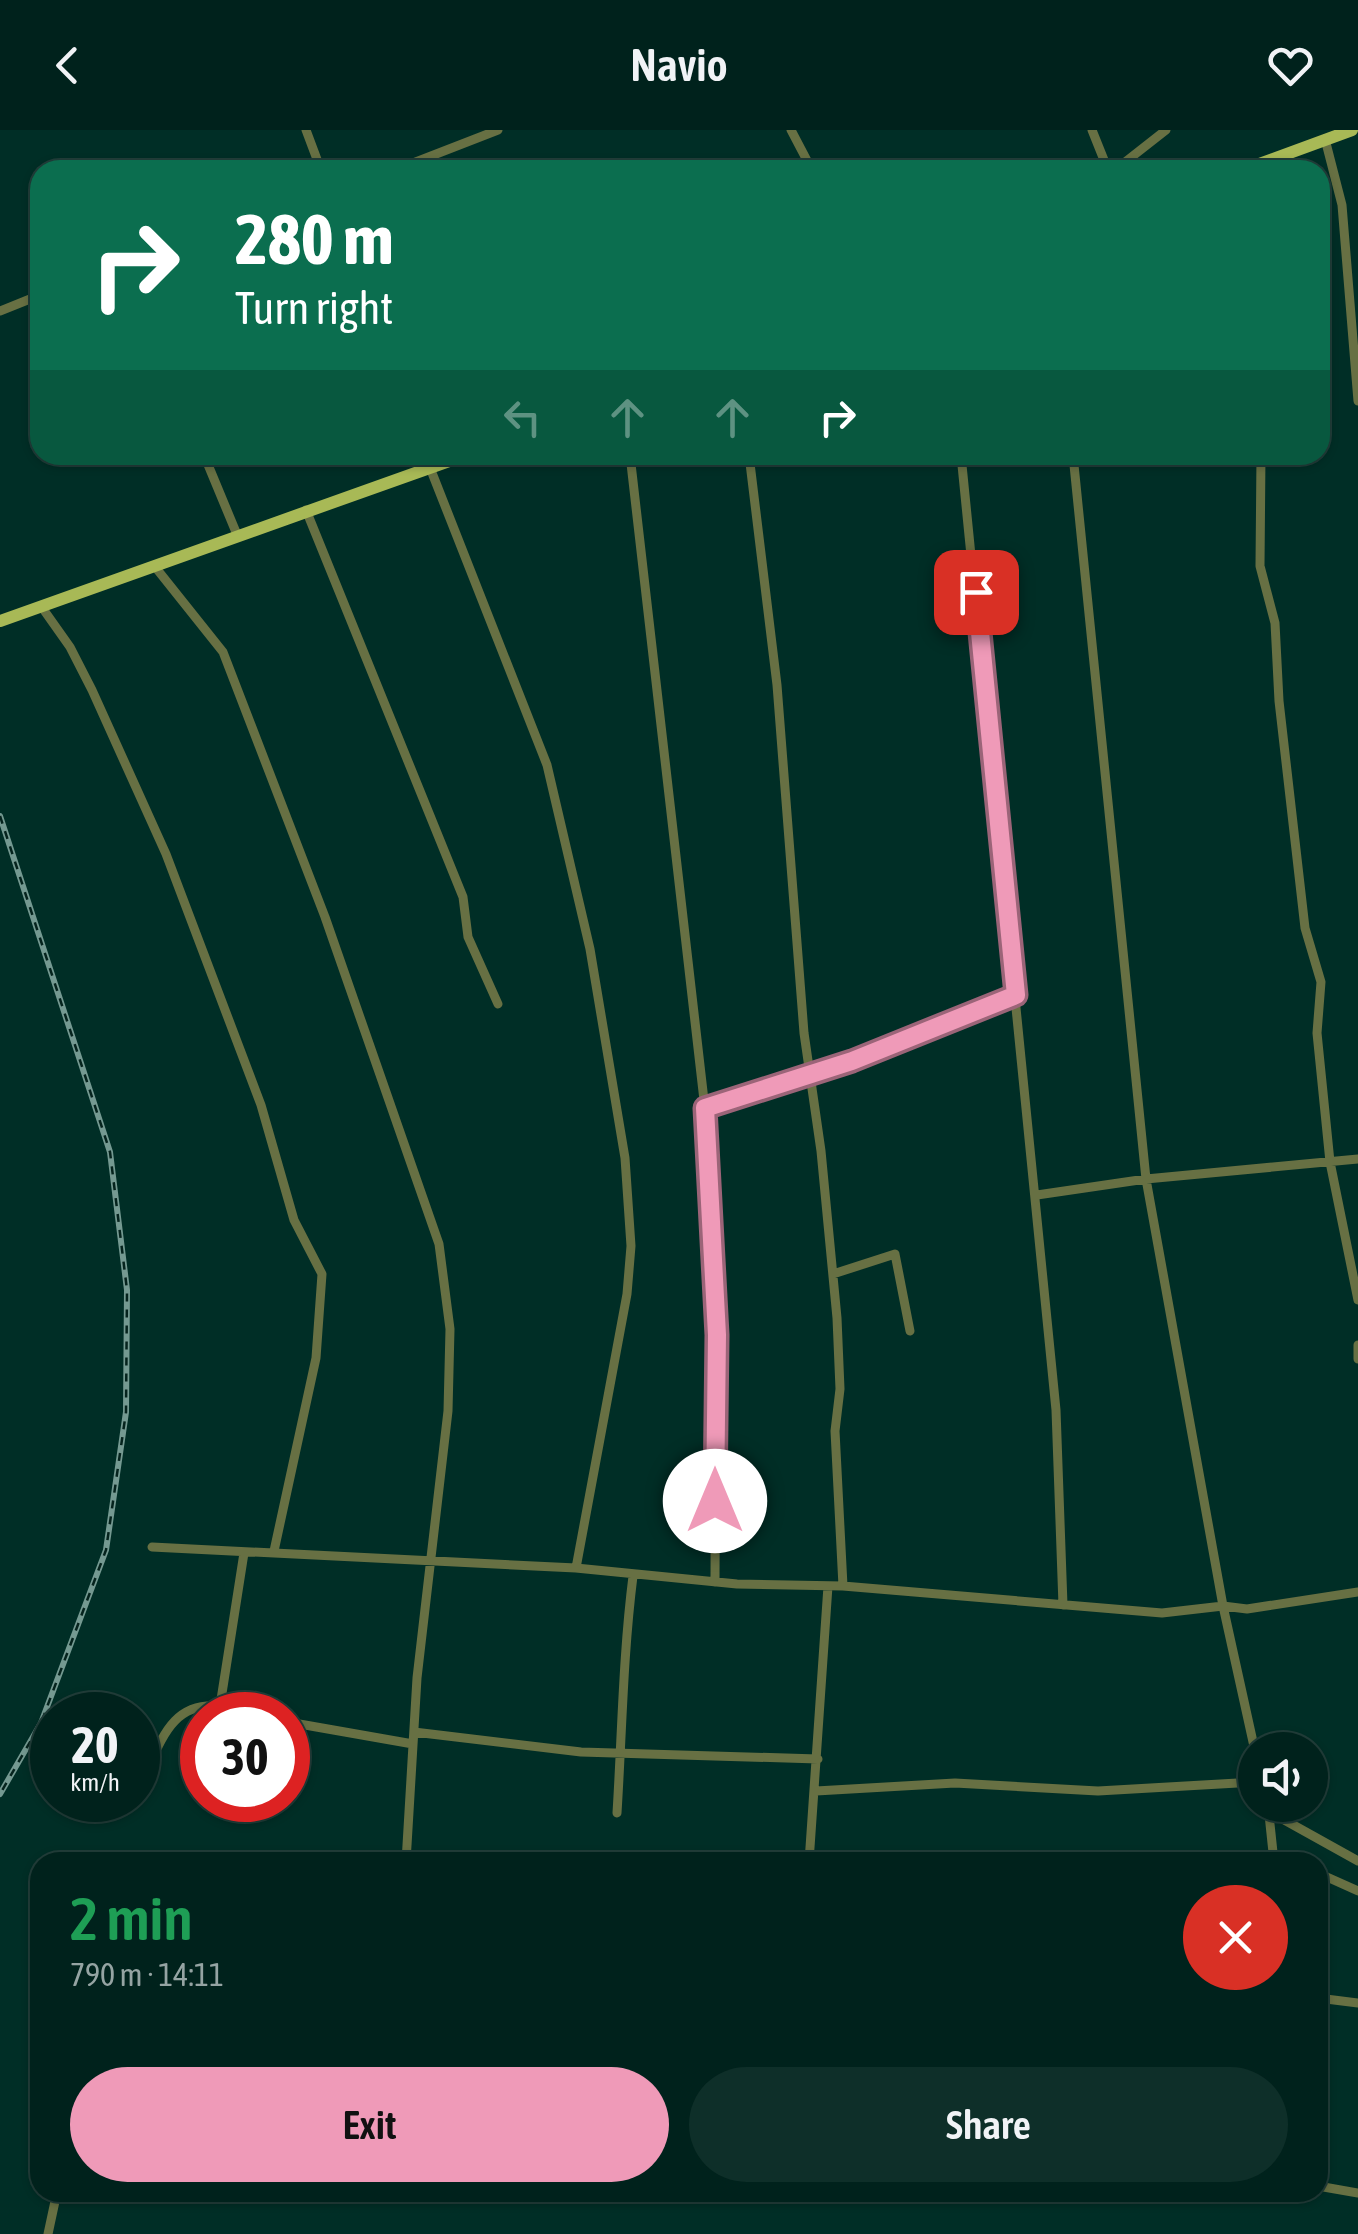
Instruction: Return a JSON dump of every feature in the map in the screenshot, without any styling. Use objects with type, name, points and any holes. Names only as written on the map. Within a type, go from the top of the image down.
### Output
[{"type":"main road","points":[[1270,160],[1352,130]]},
{"type":"main road","points":[[0,622],[156,568],[420,465]]},
{"type":"street","points":[[306,130],[316,160]]},
{"type":"street","points":[[421,160],[498,130]]},
{"type":"street","points":[[792,130],[807,160]]},
{"type":"street","points":[[1092,130],[1104,160]]},
{"type":"street","points":[[1128,160],[1166,130]]},
{"type":"street","points":[[1325,140],[1342,205],[1358,401]]},
{"type":"street","points":[[0,311],[30,299]]},
{"type":"street","points":[[208,465],[238,537]]},
{"type":"street","points":[[429,465],[546,766],[590,949],[625,1158],[630,1246],[627,1294],[576,1568]]},
{"type":"street","points":[[631,465],[705,1108],[717,1324],[715,1582]]},
{"type":"street","points":[[750,465],[776,685],[810,1076],[833,1274],[843,1586]]},
{"type":"street","points":[[962,465],[1056,1410],[1063,1605]]},
{"type":"street","points":[[1074,465],[1146,1178],[1223,1606],[1251,1732]]},
{"type":"street","points":[[1262,465],[1260,566],[1275,623],[1298,882],[1321,982],[1316,1033],[1330,1162],[1358,1300]]},
{"type":"street","points":[[306,510],[463,896],[468,937],[498,1004]]},
{"type":"street","points":[[156,568],[223,652],[325,917],[438,1244],[450,1330],[448,1394],[414,1732],[407,1852]]},
{"type":"street","points":[[41,606],[70,647],[92,690],[166,854],[261,1105],[294,1220],[322,1274],[314,1374],[274,1551]]},
{"type":"street","points":[[705,1108],[810,1076],[1016,995]]},
{"type":"street","points":[[1037,1196],[1146,1178],[1358,1158]]},
{"type":"street","points":[[833,1274],[894,1254],[910,1332]]},
{"type":"street","points":[[1358,1345],[1358,1359]]},
{"type":"street","points":[[152,1547],[576,1568],[633,1576],[843,1586],[1162,1614],[1223,1606],[1258,1608],[1358,1592]]},
{"type":"street","points":[[222,1692],[244,1553]]},
{"type":"street","points":[[617,1813],[622,1658],[633,1576]]},
{"type":"street","points":[[810,1852],[828,1586]]},
{"type":"street","points":[[160,1742],[180,1714]]},
{"type":"street","points":[[310,1726],[414,1744]]},
{"type":"street","points":[[414,1732],[511,1746],[818,1759]]},
{"type":"street","points":[[816,1791],[955,1783],[1098,1791],[1238,1783]]},
{"type":"street","points":[[1270,1822],[1273,1852]]},
{"type":"street","points":[[1293,1822],[1358,1861]]},
{"type":"street","points":[[1328,1878],[1358,1892]]},
{"type":"street","points":[[1328,1999],[1358,2003]]},
{"type":"street","points":[[1328,2188],[1358,2193]]},
{"type":"street","points":[[48,2234],[55,2202]]},
{"type":"railway","points":[[0,816],[110,1152],[127,1290],[126,1412],[106,1550],[41,1723],[0,1794]]},
{"type":"route","points":[[715,1501],[717,1335],[705,1108],[852,1061],[1016,995],[976,592]]}]
